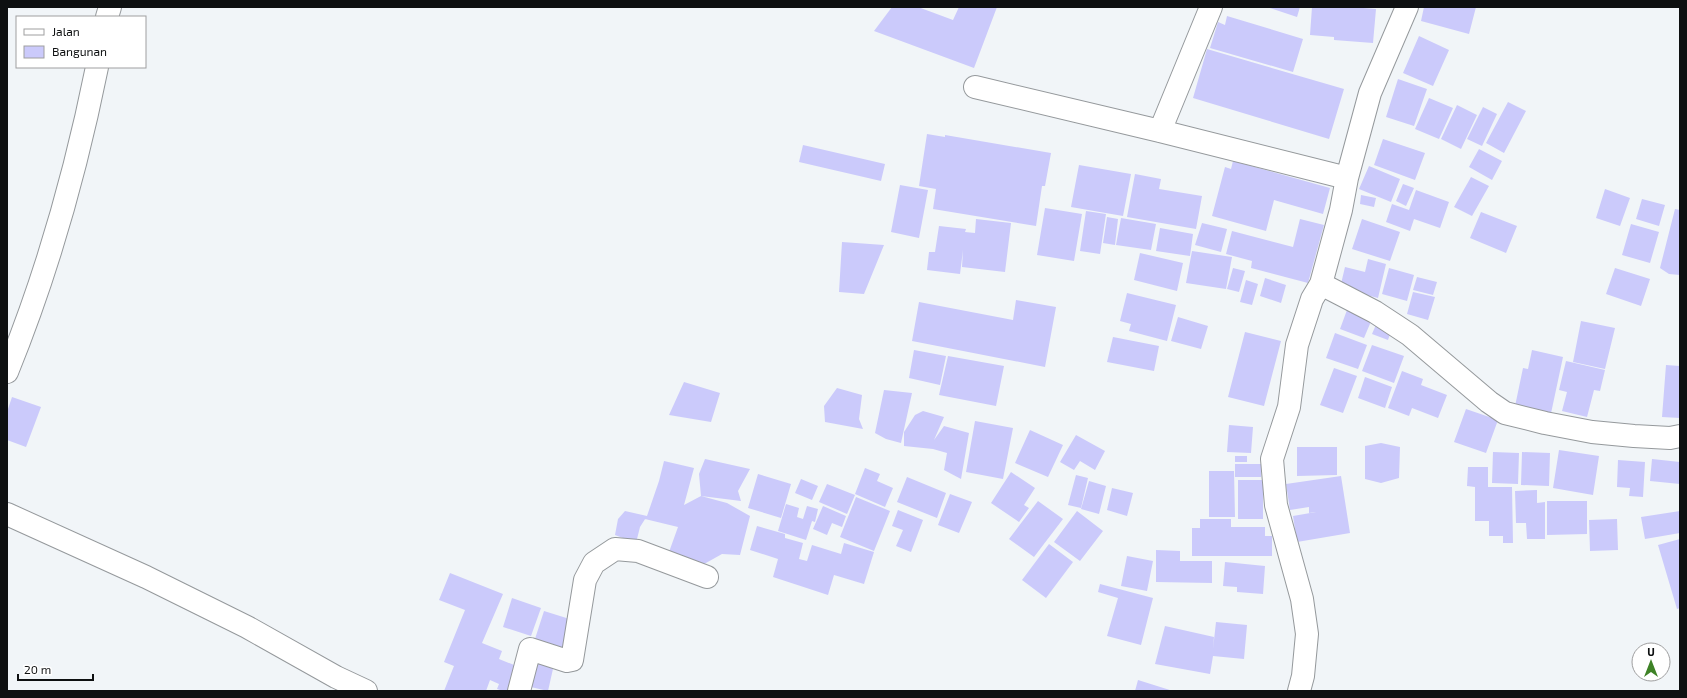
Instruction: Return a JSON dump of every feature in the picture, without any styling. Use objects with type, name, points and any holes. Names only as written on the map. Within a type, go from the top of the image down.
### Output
[{"type":"street","points":[[1160,131],[1211,7]]},
{"type":"street","points":[[1299,691],[1303,676],[1307,634],[1302,599],[1276,505],[1272,459],[1289,407],[1297,345],[1312,299],[1321,284],[1341,210],[1346,178],[1370,93],[1407,7]]},
{"type":"street","points":[[7,372],[41,282],[57,229],[79,148],[97,68]]},
{"type":"street","points":[[975,87],[1160,131],[1346,178]]},
{"type":"street","points":[[1321,284],[1375,312],[1410,335],[1489,402],[1505,413],[1544,423],[1592,432],[1670,438],[1680,436]]},
{"type":"street","points":[[7,514],[146,577],[247,627],[336,677],[366,691]]},
{"type":"street","points":[[519,691],[530,649],[567,661],[572,660],[585,580],[594,564],[615,550],[638,551],[707,577]]},
{"type":"building","points":[[892,7],[918,7],[953,20],[959,7],[997,7],[974,68],[874,31]]},
{"type":"building","points":[[1267,7],[1300,7],[1297,17]]},
{"type":"building","points":[[1312,7],[1351,7],[1376,9],[1373,43],[1334,40],[1334,37],[1310,35]]},
{"type":"building","points":[[1424,7],[1476,7],[1469,34],[1421,21]]},
{"type":"building","points":[[1227,16],[1303,39],[1293,72],[1210,48],[1218,22],[1225,25]]},
{"type":"building","points":[[1419,36],[1449,50],[1433,86],[1403,73]]},
{"type":"building","points":[[1207,49],[1344,89],[1329,139],[1193,98]]},
{"type":"building","points":[[1398,79],[1427,89],[1414,126],[1386,117]]},
{"type":"building","points":[[1429,98],[1453,108],[1439,139],[1415,129]]},
{"type":"building","points":[[1508,102],[1526,111],[1504,153],[1486,143]]},
{"type":"building","points":[[1457,105],[1477,115],[1461,149],[1441,139]]},
{"type":"building","points":[[1483,107],[1497,114],[1482,146],[1467,139]]},
{"type":"building","points":[[927,134],[945,137],[945,135],[1051,153],[1045,186],[1042,186],[1036,226],[933,209],[936,189],[919,186]]},
{"type":"building","points":[[1383,139],[1425,153],[1415,180],[1374,165]]},
{"type":"building","points":[[803,145],[885,164],[881,181],[799,162]]},
{"type":"building","points":[[1479,149],[1502,161],[1492,180],[1469,167]]},
{"type":"building","points":[[1233,161],[1330,188],[1323,214],[1274,200],[1266,231],[1212,216],[1225,167],[1231,169]]},
{"type":"building","points":[[1079,165],[1131,174],[1123,216],[1071,207]]},
{"type":"building","points":[[1369,166],[1400,179],[1391,202],[1359,189]]},
{"type":"building","points":[[1135,174],[1161,179],[1159,189],[1202,196],[1196,229],[1127,217]]},
{"type":"building","points":[[1471,177],[1489,186],[1472,216],[1454,207]]},
{"type":"building","points":[[1403,184],[1414,188],[1406,206],[1396,201]]},
{"type":"building","points":[[900,185],[928,190],[919,238],[891,232]]},
{"type":"building","points":[[1605,189],[1630,198],[1620,226],[1596,218]]},
{"type":"building","points":[[1416,190],[1449,202],[1440,228],[1414,219],[1410,231],[1386,222],[1392,204],[1409,210]]},
{"type":"building","points":[[1361,195],[1376,198],[1374,207],[1360,204]]},
{"type":"building","points":[[1642,199],[1665,205],[1659,226],[1636,219]]},
{"type":"building","points":[[1045,208],[1082,214],[1074,261],[1037,255]]},
{"type":"building","points":[[1675,209],[1680,210],[1680,275],[1669,274],[1660,268]]},
{"type":"building","points":[[1086,211],[1106,214],[1100,254],[1080,251]]},
{"type":"building","points":[[1481,212],[1517,226],[1506,253],[1470,238]]},
{"type":"building","points":[[1107,217],[1118,219],[1115,245],[1103,243]]},
{"type":"building","points":[[1121,218],[1156,224],[1151,250],[1116,245]]},
{"type":"building","points":[[976,219],[1011,223],[1005,272],[962,267],[963,250],[960,274],[927,270],[929,252],[935,252],[939,226],[966,229],[965,232],[975,233]]},
{"type":"building","points":[[1300,219],[1324,225],[1308,283],[1251,268],[1252,261],[1226,254],[1232,231],[1293,247]]},
{"type":"building","points":[[1362,219],[1400,232],[1390,261],[1352,249]]},
{"type":"building","points":[[1202,223],[1227,229],[1221,252],[1195,245]]},
{"type":"building","points":[[1631,224],[1659,232],[1650,263],[1622,255]]},
{"type":"building","points":[[1160,228],[1193,234],[1190,256],[1156,251]]},
{"type":"building","points":[[842,242],[884,245],[864,294],[839,292]]},
{"type":"building","points":[[1192,251],[1232,257],[1226,289],[1186,283]]},
{"type":"building","points":[[1140,253],[1183,263],[1177,291],[1134,280]]},
{"type":"building","points":[[1368,259],[1386,264],[1378,298],[1340,288],[1345,267],[1365,272]]},
{"type":"building","points":[[1233,268],[1245,271],[1239,292],[1227,289]]},
{"type":"building","points":[[1389,268],[1414,275],[1407,301],[1382,294]]},
{"type":"building","points":[[1615,268],[1650,279],[1641,306],[1606,294]]},
{"type":"building","points":[[1417,277],[1437,282],[1433,295],[1413,290]]},
{"type":"building","points":[[1265,278],[1286,285],[1281,303],[1260,296]]},
{"type":"building","points":[[1246,280],[1258,284],[1252,305],[1240,302]]},
{"type":"building","points":[[1413,292],[1435,297],[1428,320],[1407,314]]},
{"type":"building","points":[[1127,293],[1176,305],[1167,341],[1129,331],[1131,324],[1120,321]]},
{"type":"building","points":[[1016,300],[1056,307],[1045,367],[912,341],[919,302],[1013,320]]},
{"type":"building","points":[[1347,310],[1372,319],[1364,338],[1340,329]]},
{"type":"building","points":[[1178,317],[1208,326],[1201,349],[1171,341]]},
{"type":"building","points":[[1378,320],[1393,325],[1388,340],[1372,334]]},
{"type":"building","points":[[1581,321],[1615,328],[1605,369],[1573,362]]},
{"type":"building","points":[[1245,332],[1281,341],[1264,406],[1228,397]]},
{"type":"building","points":[[1335,333],[1367,345],[1358,369],[1326,358]]},
{"type":"building","points":[[1113,337],[1159,346],[1154,371],[1107,362]]},
{"type":"building","points":[[1372,345],[1404,356],[1394,383],[1362,371]]},
{"type":"building","points":[[914,350],[946,356],[940,385],[909,378]]},
{"type":"building","points":[[1532,350],[1563,357],[1550,418],[1514,411],[1523,368],[1528,369]]},
{"type":"building","points":[[948,356],[1004,366],[996,406],[939,395]]},
{"type":"building","points":[[1566,361],[1605,370],[1600,391],[1594,390],[1587,417],[1562,411],[1567,392],[1559,390]]},
{"type":"building","points":[[1666,365],[1680,366],[1680,418],[1662,417]]},
{"type":"building","points":[[1334,368],[1357,376],[1343,413],[1320,405]]},
{"type":"building","points":[[1402,371],[1423,379],[1421,385],[1447,395],[1438,418],[1412,408],[1409,416],[1388,408]]},
{"type":"building","points":[[1365,377],[1392,387],[1385,408],[1358,398]]},
{"type":"building","points":[[684,382],[720,393],[711,422],[669,415]]},
{"type":"building","points":[[837,388],[862,395],[859,419],[863,429],[825,422],[824,406]]},
{"type":"building","points":[[884,390],[912,393],[901,443],[886,439],[875,433]]},
{"type":"building","points":[[12,397],[41,407],[26,447],[7,440],[7,412]]},
{"type":"building","points":[[1466,409],[1498,420],[1486,453],[1454,442]]},
{"type":"building","points":[[923,411],[944,417],[934,440],[944,426],[969,433],[961,479],[944,470],[947,453],[933,449],[904,446],[904,432],[915,415]]},
{"type":"building","points":[[975,421],[1013,428],[1003,479],[966,472]]},
{"type":"building","points":[[1229,425],[1253,427],[1251,453],[1227,452]]},
{"type":"building","points":[[1030,430],[1063,445],[1048,477],[1015,463]]},
{"type":"building","points":[[1076,435],[1105,451],[1095,470],[1080,461],[1074,470],[1060,462]]},
{"type":"building","points":[[1381,443],[1400,447],[1399,478],[1381,483],[1365,479],[1365,446]]},
{"type":"building","points":[[1297,447],[1337,447],[1337,475],[1297,476]]},
{"type":"building","points":[[1559,450],[1599,456],[1593,495],[1553,488]]},
{"type":"building","points":[[1493,452],[1519,453],[1518,484],[1492,483]]},
{"type":"building","points":[[1522,452],[1550,453],[1549,486],[1521,485]]},
{"type":"building","points":[[1235,456],[1247,456],[1247,462],[1235,462]]},
{"type":"building","points":[[705,459],[750,469],[738,491],[741,501],[701,496],[699,474]]},
{"type":"building","points":[[1652,459],[1680,462],[1680,484],[1650,481]]},
{"type":"building","points":[[1618,460],[1645,462],[1643,497],[1629,496],[1630,488],[1617,487]]},
{"type":"building","points":[[664,461],[694,468],[684,505],[701,496],[727,503],[750,516],[740,555],[722,554],[697,568],[669,552],[678,527],[645,519],[640,527],[636,543],[615,535],[618,519],[625,511],[647,516]]},
{"type":"building","points":[[1235,464],[1261,464],[1261,477],[1235,477]]},
{"type":"building","points":[[1468,467],[1488,467],[1488,487],[1512,487],[1513,543],[1503,543],[1503,536],[1489,536],[1489,521],[1475,521],[1475,487],[1467,486]]},
{"type":"building","points":[[865,468],[880,474],[877,481],[893,488],[885,507],[855,494]]},
{"type":"building","points":[[1209,471],[1234,471],[1235,517],[1209,517]]},
{"type":"building","points":[[1011,472],[1035,488],[1024,505],[1029,508],[1019,522],[991,503]]},
{"type":"building","points":[[758,474],[791,484],[781,518],[748,508]]},
{"type":"building","points":[[1076,475],[1088,478],[1081,508],[1068,505]]},
{"type":"building","points":[[1341,476],[1350,533],[1297,542],[1293,516],[1316,512],[1309,513],[1309,507],[1290,510],[1286,484]]},
{"type":"building","points":[[907,477],[946,493],[937,518],[897,502]]},
{"type":"building","points":[[801,479],[818,486],[812,500],[795,493]]},
{"type":"building","points":[[1238,480],[1263,480],[1263,519],[1238,519]]},
{"type":"building","points":[[1089,481],[1106,486],[1099,514],[1081,509]]},
{"type":"building","points":[[827,484],[855,495],[847,514],[819,502]]},
{"type":"building","points":[[1112,488],[1133,493],[1127,516],[1107,510]]},
{"type":"building","points":[[1537,490],[1537,503],[1545,502],[1545,539],[1527,539],[1526,523],[1516,523],[1515,491]]},
{"type":"building","points":[[950,494],[972,502],[959,533],[938,525]]},
{"type":"building","points":[[856,497],[890,511],[874,551],[840,537]]},
{"type":"building","points":[[1038,501],[1063,519],[1034,557],[1009,539]]},
{"type":"building","points":[[1547,501],[1587,501],[1587,534],[1547,535]]},
{"type":"building","points":[[786,504],[799,508],[797,517],[803,519],[807,506],[818,509],[815,522],[812,521],[806,540],[778,531]]},
{"type":"building","points":[[823,506],[846,516],[842,527],[832,523],[827,535],[813,529]]},
{"type":"building","points":[[898,510],[923,520],[911,552],[896,546],[903,530],[892,526]]},
{"type":"building","points":[[1077,511],[1103,531],[1080,561],[1054,542]]},
{"type":"building","points":[[1680,511],[1680,533],[1645,539],[1641,517]]},
{"type":"building","points":[[1200,519],[1231,519],[1231,527],[1265,527],[1265,536],[1272,536],[1272,556],[1192,556],[1192,528],[1200,528]]},
{"type":"building","points":[[1617,519],[1618,550],[1590,551],[1589,520]]},
{"type":"building","points":[[757,526],[785,534],[785,538],[803,543],[799,559],[807,561],[812,545],[841,554],[844,543],[874,552],[864,584],[834,575],[828,595],[773,577],[778,559],[750,550]]},
{"type":"building","points":[[1680,539],[1680,608],[1677,609],[1658,545]]},
{"type":"building","points":[[1049,544],[1073,562],[1046,598],[1022,580]]},
{"type":"building","points":[[1156,550],[1180,551],[1180,561],[1212,561],[1212,583],[1156,582]]},
{"type":"building","points":[[1127,556],[1153,561],[1147,591],[1121,586]]},
{"type":"building","points":[[1225,562],[1265,566],[1263,594],[1237,592],[1237,587],[1223,586]]},
{"type":"building","points":[[450,573],[503,594],[482,643],[502,651],[499,659],[524,669],[514,691],[503,691],[497,689],[499,684],[490,680],[486,691],[444,691],[454,666],[444,662],[465,610],[439,600]]},
{"type":"building","points":[[1100,584],[1153,598],[1141,645],[1107,636],[1118,598],[1098,592]]},
{"type":"building","points":[[512,598],[541,608],[531,636],[503,627]]},
{"type":"building","points":[[544,611],[576,621],[566,650],[534,642]]},
{"type":"building","points":[[1216,622],[1247,625],[1244,659],[1213,656],[1210,674],[1155,664],[1165,626],[1214,637],[1213,649]]},
{"type":"building","points":[[530,654],[555,660],[548,691],[522,685]]},
{"type":"building","points":[[1138,680],[1173,691],[1135,691]]}]
